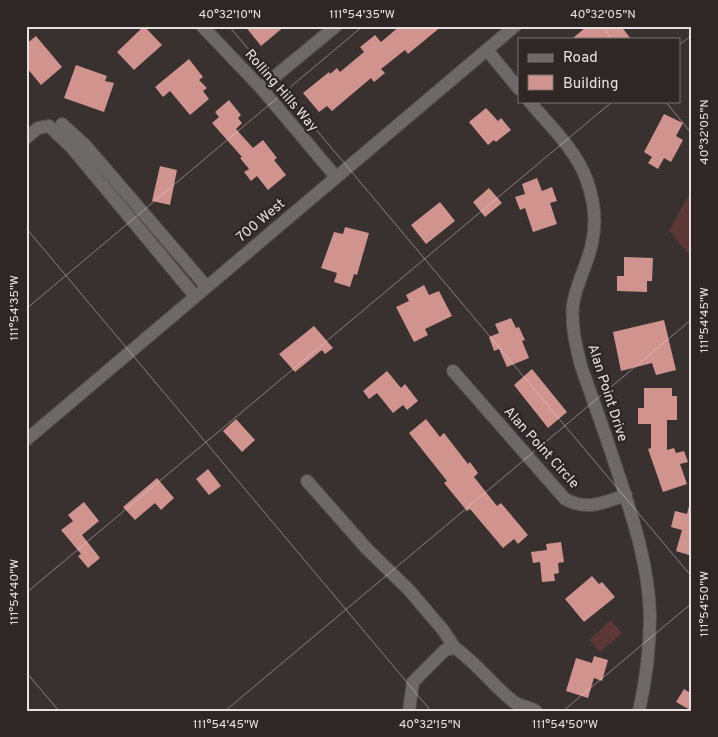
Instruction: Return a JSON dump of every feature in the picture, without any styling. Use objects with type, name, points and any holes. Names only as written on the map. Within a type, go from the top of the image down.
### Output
[{"type":"street","name":"Rolling Hills Way","points":[[202,26],[261,88],[336,177]]},
{"type":"street","points":[[261,88],[336,26]]},
{"type":"street","name":"700 West","points":[[26,440],[515,26]]},
{"type":"street","points":[[487,50],[518,88]]},
{"type":"street","name":"Alan Point Drive","points":[[530,102],[577,159],[586,177],[592,198],[595,220],[592,243],[573,305],[573,325],[581,366],[626,495],[644,566],[650,615],[647,664],[639,711]]},
{"type":"street","points":[[62,124],[85,145],[206,286]]},
{"type":"street","points":[[26,138],[38,128],[49,126],[72,148],[195,296]]},
{"type":"street","name":"Alan Point Circle","points":[[452,371],[565,499],[576,505],[589,506],[626,495]]},
{"type":"street","points":[[307,481],[367,549],[409,590],[443,630],[455,648],[466,655],[501,691],[517,704],[536,711]]},
{"type":"street","points":[[409,711],[413,682],[445,650],[455,648]]},
{"type":"shaded area","points":[[692,189],[692,258],[669,231]]},
{"type":"shaded area","points":[[611,620],[622,633],[600,652],[589,640]]},
{"type":"building","points":[[144,26],[162,45],[134,70],[117,52]]},
{"type":"building","points":[[245,26],[285,26],[261,46]]},
{"type":"building","points":[[400,26],[442,26],[408,54],[405,50],[381,69],[385,73],[374,82],[371,78],[332,111],[327,106],[319,112],[303,93],[329,72],[330,74],[337,68],[340,72],[364,52],[360,47],[375,35],[381,42]]},
{"type":"building","points":[[587,26],[621,26],[630,38],[573,38]]},
{"type":"building","points":[[36,36],[62,67],[41,85],[26,67],[26,44]]},
{"type":"building","points":[[189,59],[203,77],[199,80],[207,88],[203,91],[209,99],[190,115],[170,91],[163,97],[155,87]]},
{"type":"building","points":[[76,65],[107,76],[105,81],[114,83],[104,112],[64,98]]},
{"type":"building","points":[[229,100],[241,115],[238,118],[242,123],[236,129],[253,148],[263,140],[277,158],[274,160],[286,175],[268,190],[257,176],[251,181],[244,172],[249,169],[240,158],[242,157],[212,123],[219,117],[215,112]]},
{"type":"building","points":[[486,108],[498,121],[501,118],[511,130],[496,142],[494,140],[488,145],[469,122]]},
{"type":"building","points":[[664,114],[683,123],[676,136],[683,140],[671,162],[664,158],[658,169],[648,163],[652,157],[644,152]]},
{"type":"building","points":[[160,166],[177,170],[170,205],[152,201]]},
{"type":"building","points":[[537,178],[542,191],[552,187],[557,201],[550,203],[557,224],[533,232],[525,208],[520,210],[515,197],[525,194],[522,184]]},
{"type":"building","points":[[489,188],[502,203],[485,217],[473,202]]},
{"type":"building","points":[[440,202],[455,221],[426,244],[411,225]]},
{"type":"building","points":[[345,227],[369,233],[357,275],[354,274],[350,287],[334,282],[337,273],[321,268],[334,232],[343,234]]},
{"type":"building","points":[[624,257],[653,258],[652,281],[647,281],[647,292],[617,291],[617,276],[624,276]]},
{"type":"building","points":[[424,285],[429,295],[439,291],[452,316],[425,329],[428,335],[414,342],[396,307],[409,301],[406,295]]},
{"type":"building","points":[[511,318],[516,328],[519,327],[525,340],[522,341],[529,358],[507,367],[499,349],[494,351],[489,337],[499,333],[495,324]]},
{"type":"building","points":[[664,320],[676,370],[656,375],[652,363],[621,371],[613,332]]},
{"type":"building","points":[[314,326],[333,348],[325,354],[322,350],[295,372],[279,354]]},
{"type":"building","points":[[532,369],[567,412],[548,428],[514,385]]},
{"type":"building","points":[[387,371],[401,388],[405,384],[418,401],[407,410],[403,405],[393,413],[377,393],[369,399],[363,391]]},
{"type":"building","points":[[644,388],[672,388],[672,396],[677,396],[677,420],[667,420],[667,450],[674,448],[676,453],[684,451],[688,462],[680,464],[687,484],[663,492],[648,449],[651,448],[651,424],[638,424],[638,408],[644,408]]},
{"type":"building","points":[[236,419],[255,440],[242,452],[223,431]]},
{"type":"building","points":[[426,419],[440,437],[444,433],[468,464],[470,462],[478,473],[474,477],[497,506],[501,503],[528,535],[518,544],[514,539],[503,548],[470,509],[467,511],[444,483],[447,481],[409,433]]},
{"type":"building","points":[[208,469],[221,486],[209,495],[196,479]]},
{"type":"building","points":[[157,478],[174,498],[161,510],[155,503],[135,520],[123,507]]},
{"type":"building","points":[[84,502],[99,521],[82,535],[100,558],[88,568],[78,556],[81,554],[61,530],[73,521],[68,515]]},
{"type":"building","points":[[689,506],[692,507],[692,556],[676,551],[682,530],[671,527],[675,511],[687,514]]},
{"type":"building","points":[[561,542],[564,562],[558,563],[559,573],[554,574],[555,581],[542,582],[540,562],[533,563],[531,552],[547,550],[546,544]]},
{"type":"building","points":[[592,576],[599,584],[602,582],[615,597],[584,622],[565,599]]},
{"type":"building","points":[[594,656],[608,660],[602,681],[594,678],[588,698],[566,691],[576,658],[592,663]]},
{"type":"building","points":[[684,689],[692,694],[692,711],[676,702]]}]
